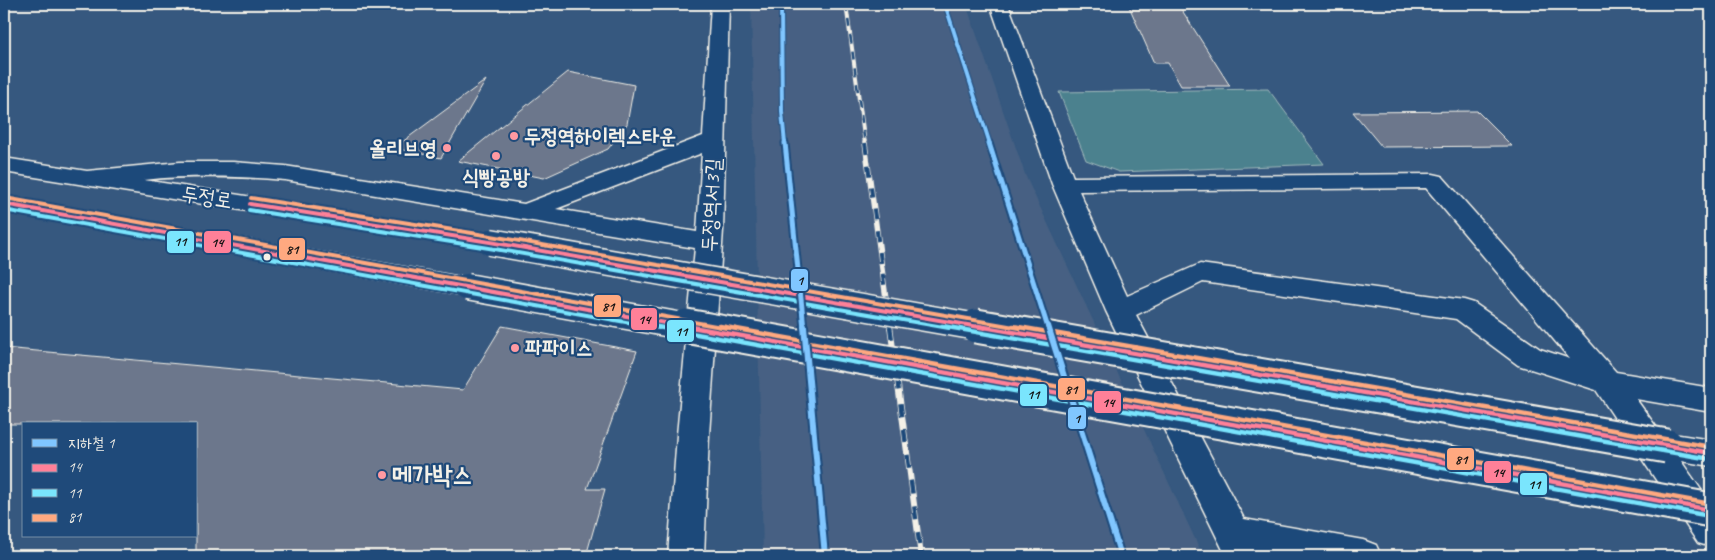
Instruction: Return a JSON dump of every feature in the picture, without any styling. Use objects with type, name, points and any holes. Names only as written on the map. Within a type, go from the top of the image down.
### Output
[{"type":"street","name":"두정역서3길","points":[[686,556],[692,435],[709,242],[720,4]]},
{"type":"street","points":[[999,4],[1064,184],[1120,311],[1238,544],[1363,556]]},
{"type":"street","points":[[527,212],[714,140]]},
{"type":"street","name":"두정로","points":[[4,165],[490,242],[1711,453]]},
{"type":"street","points":[[88,178],[180,170],[233,169],[285,174],[709,242]]},
{"type":"street","points":[[1064,184],[1433,181],[1607,382],[1711,532]]},
{"type":"street","name":"두정로","points":[[8,209],[467,287],[1711,510]]},
{"type":"street","points":[[1120,311],[1200,273],[1464,310],[1529,357],[1607,382],[1711,400]]},
{"type":"shaded area","points":[[751,4],[966,4],[1026,177],[1203,556],[763,556]]},
{"type":"green space","points":[[1268,89],[1324,164],[1119,172],[1086,160],[1059,92]]},
{"type":"building","points":[[1128,4],[1178,4],[1230,86],[1181,86],[1168,63],[1154,63]]},
{"type":"building","name":"두정역하이렉스타운","points":[[568,72],[634,85],[627,124],[608,149],[544,178],[458,161]]},
{"type":"building","points":[[486,80],[441,158],[394,148]]},
{"type":"building","points":[[1477,111],[1512,146],[1382,147],[1353,112]]},
{"type":"building","points":[[502,326],[637,351],[587,489],[605,489],[586,556],[246,556],[196,552],[196,538],[198,538],[198,422],[22,422],[22,424],[4,424],[4,348],[463,390]]},
{"type":"railway","points":[[846,4],[865,144]]},
{"type":"railway","points":[[865,143],[890,328]]},
{"type":"railway","points":[[890,326],[921,556]]},
{"type":"metro line","name":"1","points":[[781,4],[782,112],[814,419],[825,556]]},
{"type":"metro line","name":"1","points":[[945,4],[1121,556]]},
{"type":"transit line","name":"81","points":[[5,198],[1711,504]]},
{"type":"transit line","name":"81","points":[[251,198],[491,236],[1711,447]]},
{"type":"transit line","name":"14","points":[[4,204],[1711,510]]},
{"type":"transit line","name":"14","points":[[250,204],[490,242],[1711,453]]},
{"type":"transit line","name":"11","points":[[4,210],[1710,516]]},
{"type":"transit line","name":"11","points":[[249,210],[489,248],[1710,459]]},
{"type":"place","name":"두정역하이렉스타운","points":[[514,136]]},
{"type":"place","name":"올리브영","points":[[447,148]]},
{"type":"place","name":"식빵공방","points":[[496,156]]},
{"type":"place","name":"파파이스","points":[[515,348]]},
{"type":"place","name":"메가박스","points":[[382,475]]}]
